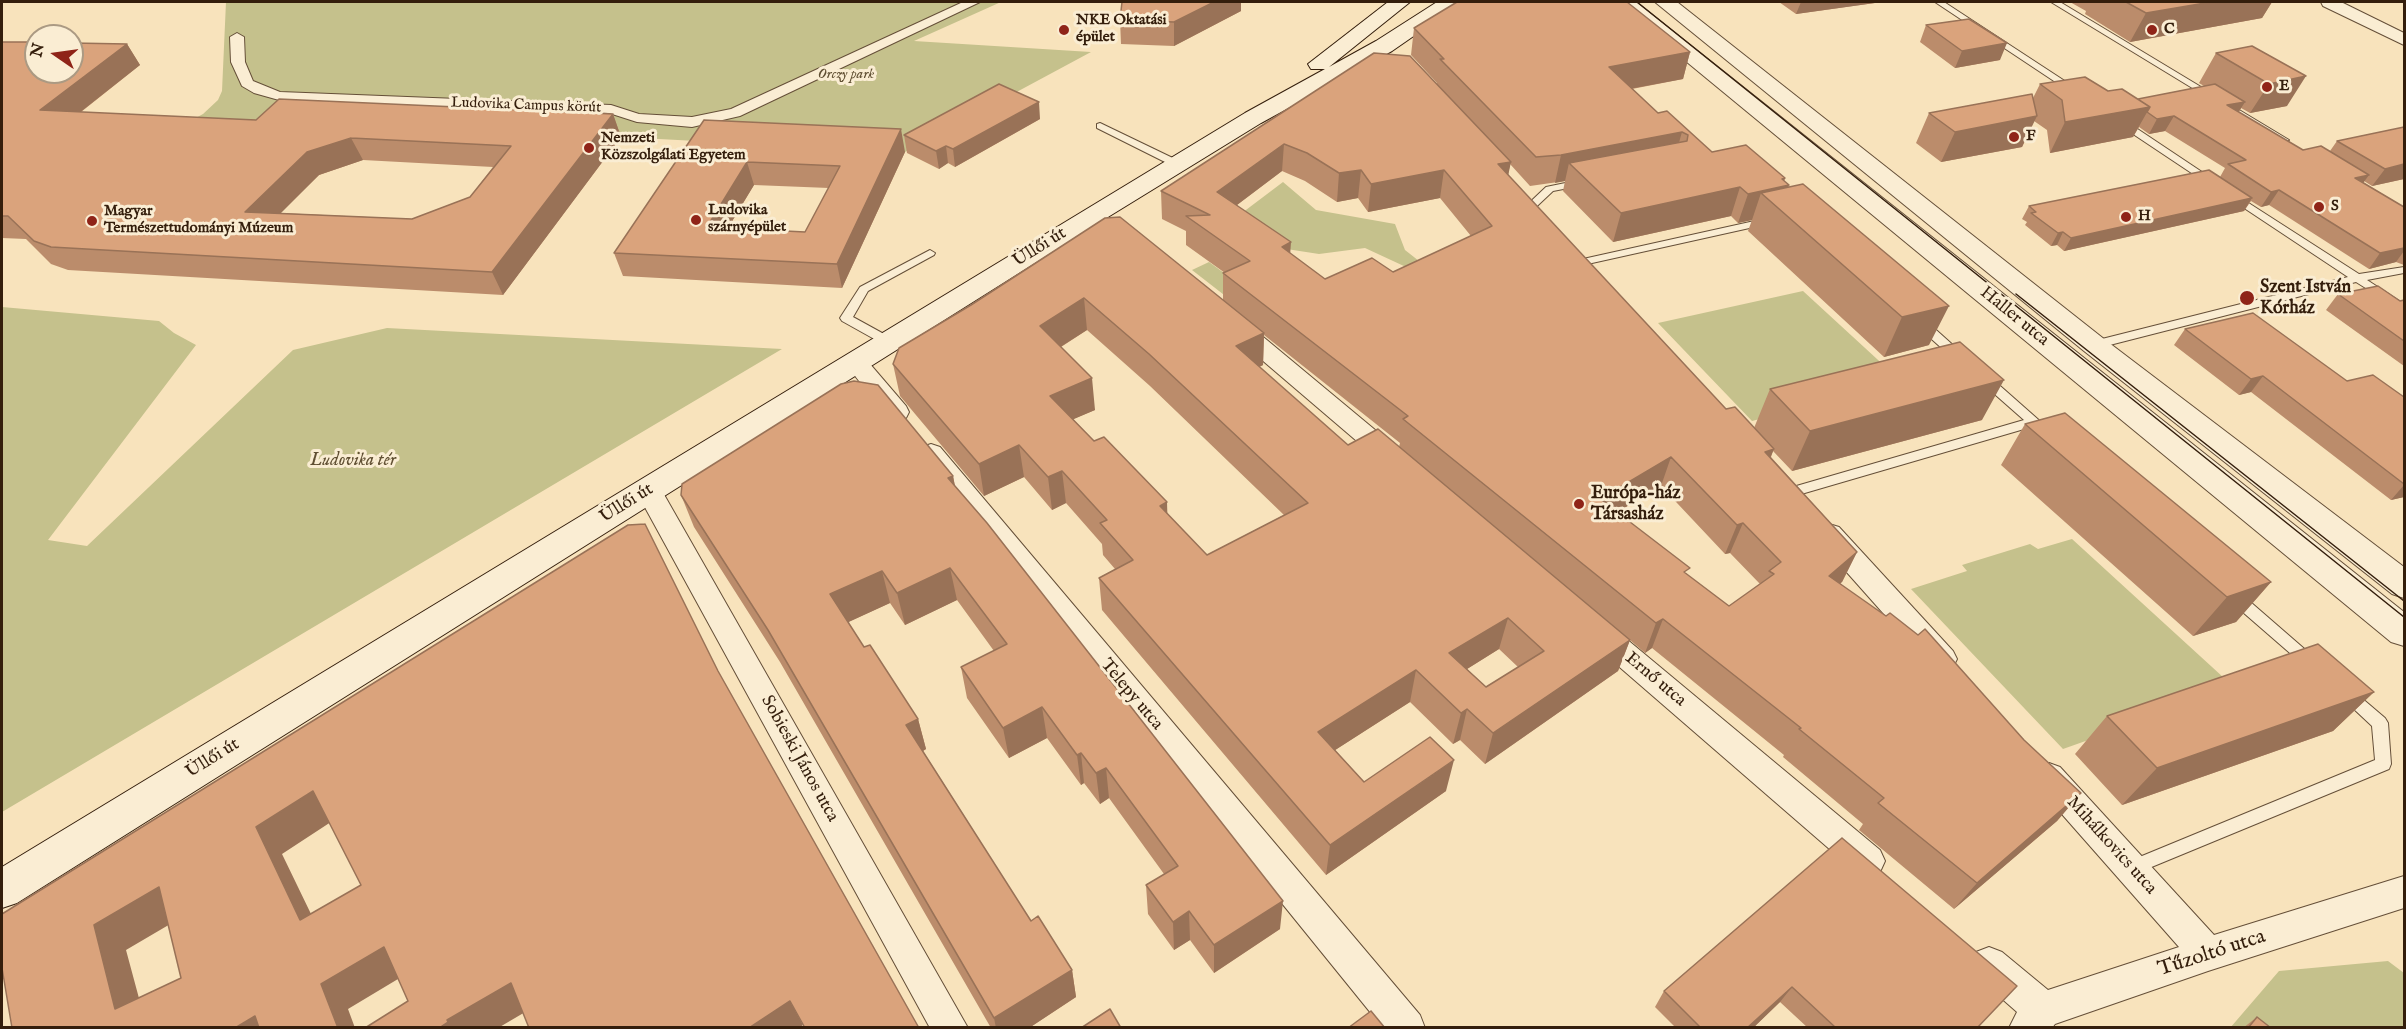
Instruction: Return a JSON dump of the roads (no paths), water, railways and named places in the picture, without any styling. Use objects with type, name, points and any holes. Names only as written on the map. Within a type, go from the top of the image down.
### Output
[{"type":"street","name":"Ludovika Campus körút","points":[[237,37],[238,62],[247,83],[259,90],[279,96],[611,109],[637,118],[692,122],[735,113],[973,2]]},
{"type":"street","name":"Üllői út","points":[[1252,118],[1400,2]]},
{"type":"street","name":"Üllői út","points":[[2,889],[1252,118],[1384,46],[1450,2]]},
{"type":"street","name":"Haller utca","points":[[1624,2],[2404,632]]},
{"type":"street","name":"Haller utca","points":[[1665,2],[2094,345],[2404,585]]},
{"type":"street","points":[[2329,2],[2404,40]]},
{"type":"street","points":[[1384,46],[1402,64]]},
{"type":"street","points":[[1099,212],[1124,232]]},
{"type":"street","points":[[1212,306],[1412,475]]},
{"type":"street","name":"Telepy utca","points":[[856,362],[1407,1028]]},
{"type":"street","name":"Sobieski János utca","points":[[649,490],[950,1028]]},
{"type":"street","points":[[1797,499],[1957,676]]},
{"type":"street","name":"Ernő utca","points":[[1576,613],[1884,875]]},
{"type":"street","name":"Mihálkovics utca","points":[[2036,763],[2208,954]]},
{"type":"street","name":"Tűzoltó utca","points":[[2035,1019],[2208,954],[2404,892]]},
{"type":"street","points":[[1973,950],[2035,1019]]},
{"type":"lane","points":[[1939,2],[2089,100]]},
{"type":"lane","points":[[2055,2],[2295,146]]},
{"type":"lane","points":[[2109,114],[2218,186]]},
{"type":"lane","points":[[1100,126],[1177,165]]},
{"type":"lane","points":[[1532,204],[1550,189],[1595,180]]},
{"type":"lane","points":[[2228,193],[2404,309]]},
{"type":"lane","points":[[1583,262],[1775,219]]},
{"type":"lane","points":[[888,342],[846,318],[864,289],[930,253]]},
{"type":"lane","points":[[2094,345],[2358,278],[2404,270]]},
{"type":"lane","points":[[1908,312],[2060,445]]},
{"type":"lane","points":[[1797,499],[2033,422]]},
{"type":"lane","points":[[2220,584],[2318,669]]},
{"type":"lane","points":[[2131,868],[2383,764],[2380,723],[2335,684]]},
{"type":"tram line","points":[[1637,2],[2404,617]]},
{"type":"tram line","points":[[2016,294],[2404,601]]},
{"type":"place","name":"NKE Oktatási épület","points":[[1064,30]]},
{"type":"place","name":"C","points":[[2152,30]]},
{"type":"place","name":"E","points":[[2267,87]]},
{"type":"place","name":"F","points":[[2014,137]]},
{"type":"place","name":"Nemzeti Közszolgálati Egyetem","points":[[589,148]]},
{"type":"place","name":"S","points":[[2319,207]]},
{"type":"place","name":"H","points":[[2126,217]]},
{"type":"place","name":"Ludovika szárnyépület","points":[[696,220]]},
{"type":"place","name":"Magyar Természettudományi Múzeum","points":[[92,221]]},
{"type":"place","name":"Szent István Kórház","points":[[2247,298]]},
{"type":"place","name":"Európa-ház Társasház","points":[[1579,504]]},
{"type":"park label","name":"Orczy park","points":[[846,75]]},
{"type":"park label","name":"Ludovika tér","points":[[353,461]]}]
